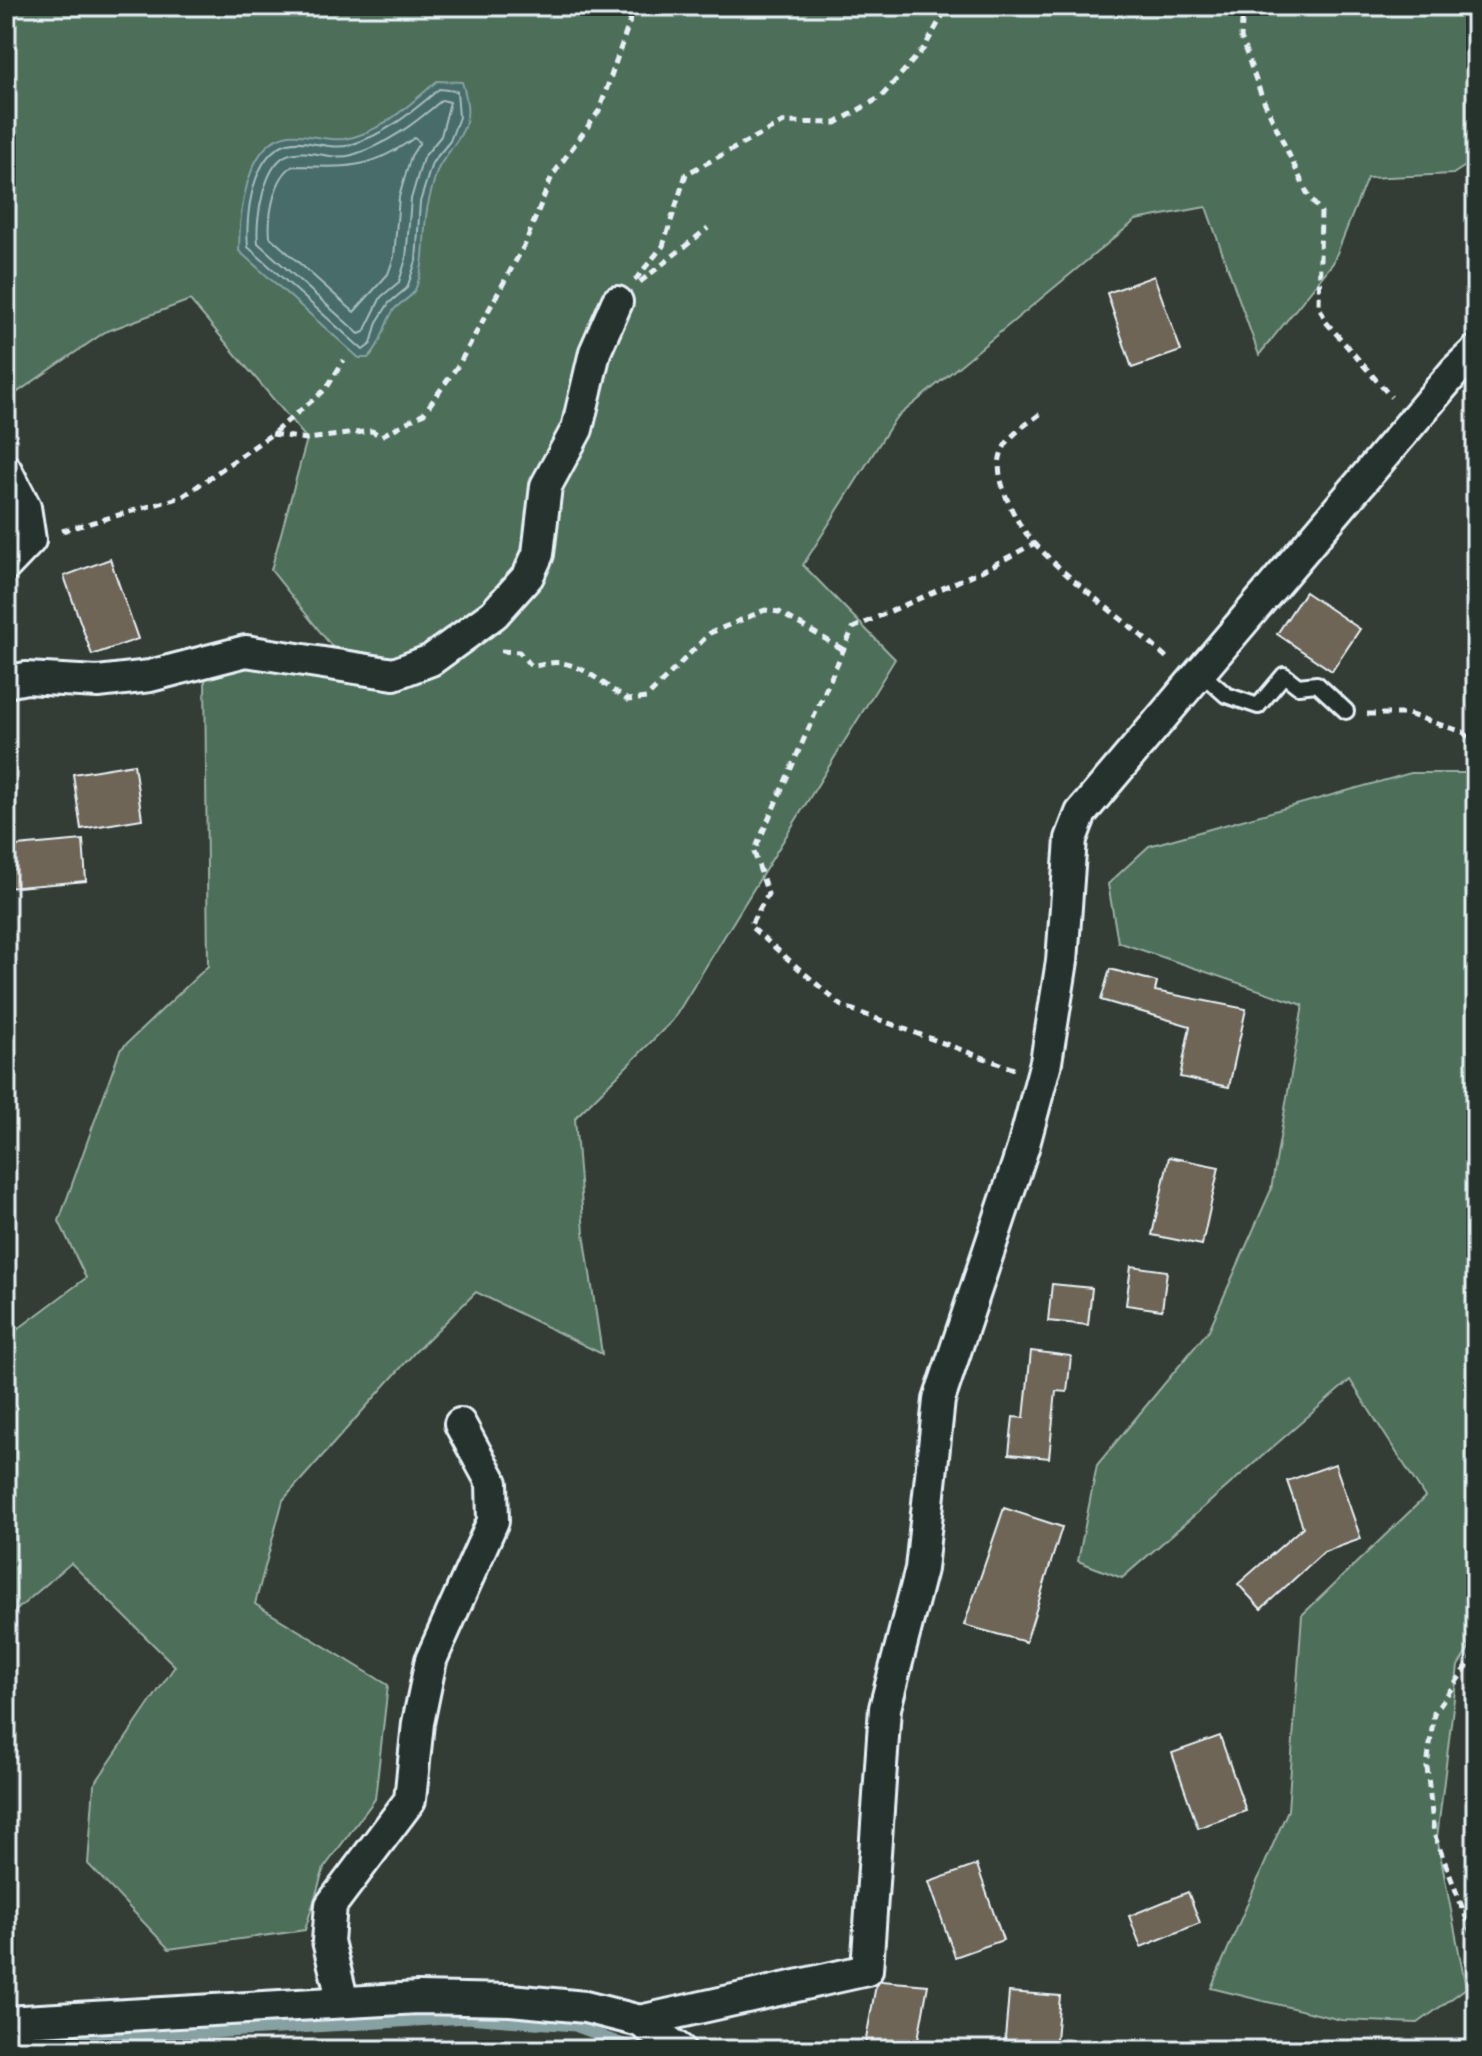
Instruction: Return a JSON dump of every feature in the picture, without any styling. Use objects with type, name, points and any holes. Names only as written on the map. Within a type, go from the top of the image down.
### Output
[{"type":"street","points":[[6,682],[26,678],[98,682],[150,676],[246,651],[394,674],[431,660],[494,614],[528,576],[538,554],[546,486],[577,429],[595,352],[617,302]]},
{"type":"street","points":[[640,2021],[867,1970],[885,1708],[921,1569],[939,1400],[1023,1148],[1041,1078],[1062,961],[1071,839],[1081,813],[1412,422],[1476,351]]},
{"type":"street","points":[[6,470],[25,507],[30,540],[6,565]]},
{"type":"street","points":[[343,2002],[328,1941],[331,1905],[410,1800],[418,1723],[431,1660],[493,1521],[492,1483],[460,1424]]},
{"type":"street","points":[[6,2022],[418,1998],[511,2000],[585,2007],[640,2021],[679,2050]]},
{"type":"lane","points":[[1196,677],[1226,695],[1258,706],[1284,675],[1298,686],[1317,684],[1346,711]]},
{"type":"path","points":[[272,434],[307,439],[372,431],[381,436],[424,413],[459,364],[525,244],[552,176],[599,111],[635,6]]},
{"type":"path","points":[[708,228],[644,281],[628,288],[663,246],[686,174],[784,122],[836,123],[881,97],[924,48],[948,6]]},
{"type":"path","points":[[1243,6],[1241,38],[1267,109],[1309,197],[1321,212],[1319,306],[1326,322],[1412,422]]},
{"type":"path","points":[[30,540],[182,497],[272,434],[326,389],[344,360]]},
{"type":"path","points":[[1040,414],[1008,440],[1000,456],[998,471],[1026,534],[1196,677]]},
{"type":"path","points":[[1035,543],[990,567],[853,628],[754,852],[768,894],[750,926],[842,1006],[1041,1078]]},
{"type":"path","points":[[489,653],[519,652],[531,666],[550,663],[571,666],[596,678],[628,700],[646,698],[710,633],[765,610],[779,612],[844,650]]},
{"type":"path","points":[[1346,711],[1386,717],[1408,714],[1463,732],[1476,744]]},
{"type":"path","points":[[1476,1654],[1434,1713],[1427,1767],[1434,1834],[1476,1943]]},
{"type":"green space","points":[[6,6],[1476,6],[1476,159],[1453,174],[1367,178],[1333,263],[1259,355],[1206,207],[1136,220],[895,419],[803,565],[895,659],[673,1020],[575,1118],[584,1233],[602,1354],[476,1292],[414,1353],[283,1500],[255,1604],[388,1685],[375,1799],[324,1868],[305,1930],[169,1949],[88,1864],[94,1785],[175,1666],[71,1563],[6,1619],[6,1338],[86,1278],[59,1221],[120,1050],[208,966],[205,673],[341,658],[271,570],[307,439],[190,300],[105,332],[6,400]]},
{"type":"green space","points":[[1411,773],[1476,773],[1476,1637],[1458,1666],[1437,1838],[1466,1988],[1418,2023],[1341,2020],[1211,1988],[1288,1810],[1302,1615],[1425,1497],[1350,1380],[1122,1578],[1078,1561],[1097,1465],[1209,1330],[1271,1190],[1303,1005],[1118,942],[1108,884],[1149,846]]},
{"type":"water","points":[[437,81],[462,82],[467,119],[435,177],[427,211],[422,268],[415,290],[393,311],[373,353],[368,358],[359,358],[239,251],[243,201],[248,183],[263,151],[274,140],[289,135],[337,139],[357,136],[394,116]]},
{"type":"building","points":[[1154,276],[1181,351],[1132,368],[1107,293]]},
{"type":"building","points":[[110,559],[138,639],[92,655],[64,576]]},
{"type":"building","points":[[1305,592],[1360,629],[1332,671],[1277,634]]},
{"type":"building","points":[[134,764],[142,819],[81,829],[73,774]]},
{"type":"building","points":[[83,840],[86,881],[6,888],[6,847]]},
{"type":"building","points":[[1110,969],[1157,982],[1155,991],[1246,1009],[1229,1087],[1180,1077],[1190,1026],[1101,1000]]},
{"type":"building","points":[[1169,1157],[1219,1167],[1202,1245],[1152,1235]]},
{"type":"building","points":[[1131,1266],[1167,1271],[1162,1310],[1126,1305]]},
{"type":"building","points":[[1052,1284],[1092,1288],[1088,1325],[1048,1321]]},
{"type":"building","points":[[1031,1351],[1071,1356],[1067,1392],[1056,1391],[1049,1458],[1009,1454],[1013,1417],[1024,1418]]},
{"type":"building","points":[[1335,1464],[1361,1539],[1324,1552],[1261,1609],[1238,1584],[1303,1527],[1287,1481]]},
{"type":"building","points":[[1004,1508],[1062,1527],[1026,1642],[964,1625]]},
{"type":"building","points":[[1220,1736],[1246,1811],[1198,1828],[1172,1753]]},
{"type":"building","points":[[977,1865],[1003,1940],[955,1957],[929,1882]]},
{"type":"building","points":[[1188,1892],[1200,1923],[1141,1947],[1129,1916]]},
{"type":"building","points":[[881,1981],[928,1985],[916,2050],[864,2050],[876,1985]]},
{"type":"building","points":[[1009,1992],[1060,1996],[1055,2050],[1004,2050]]},
{"type":"waterway","points":[[6,2045],[466,2018],[575,2026],[639,2050]]}]
